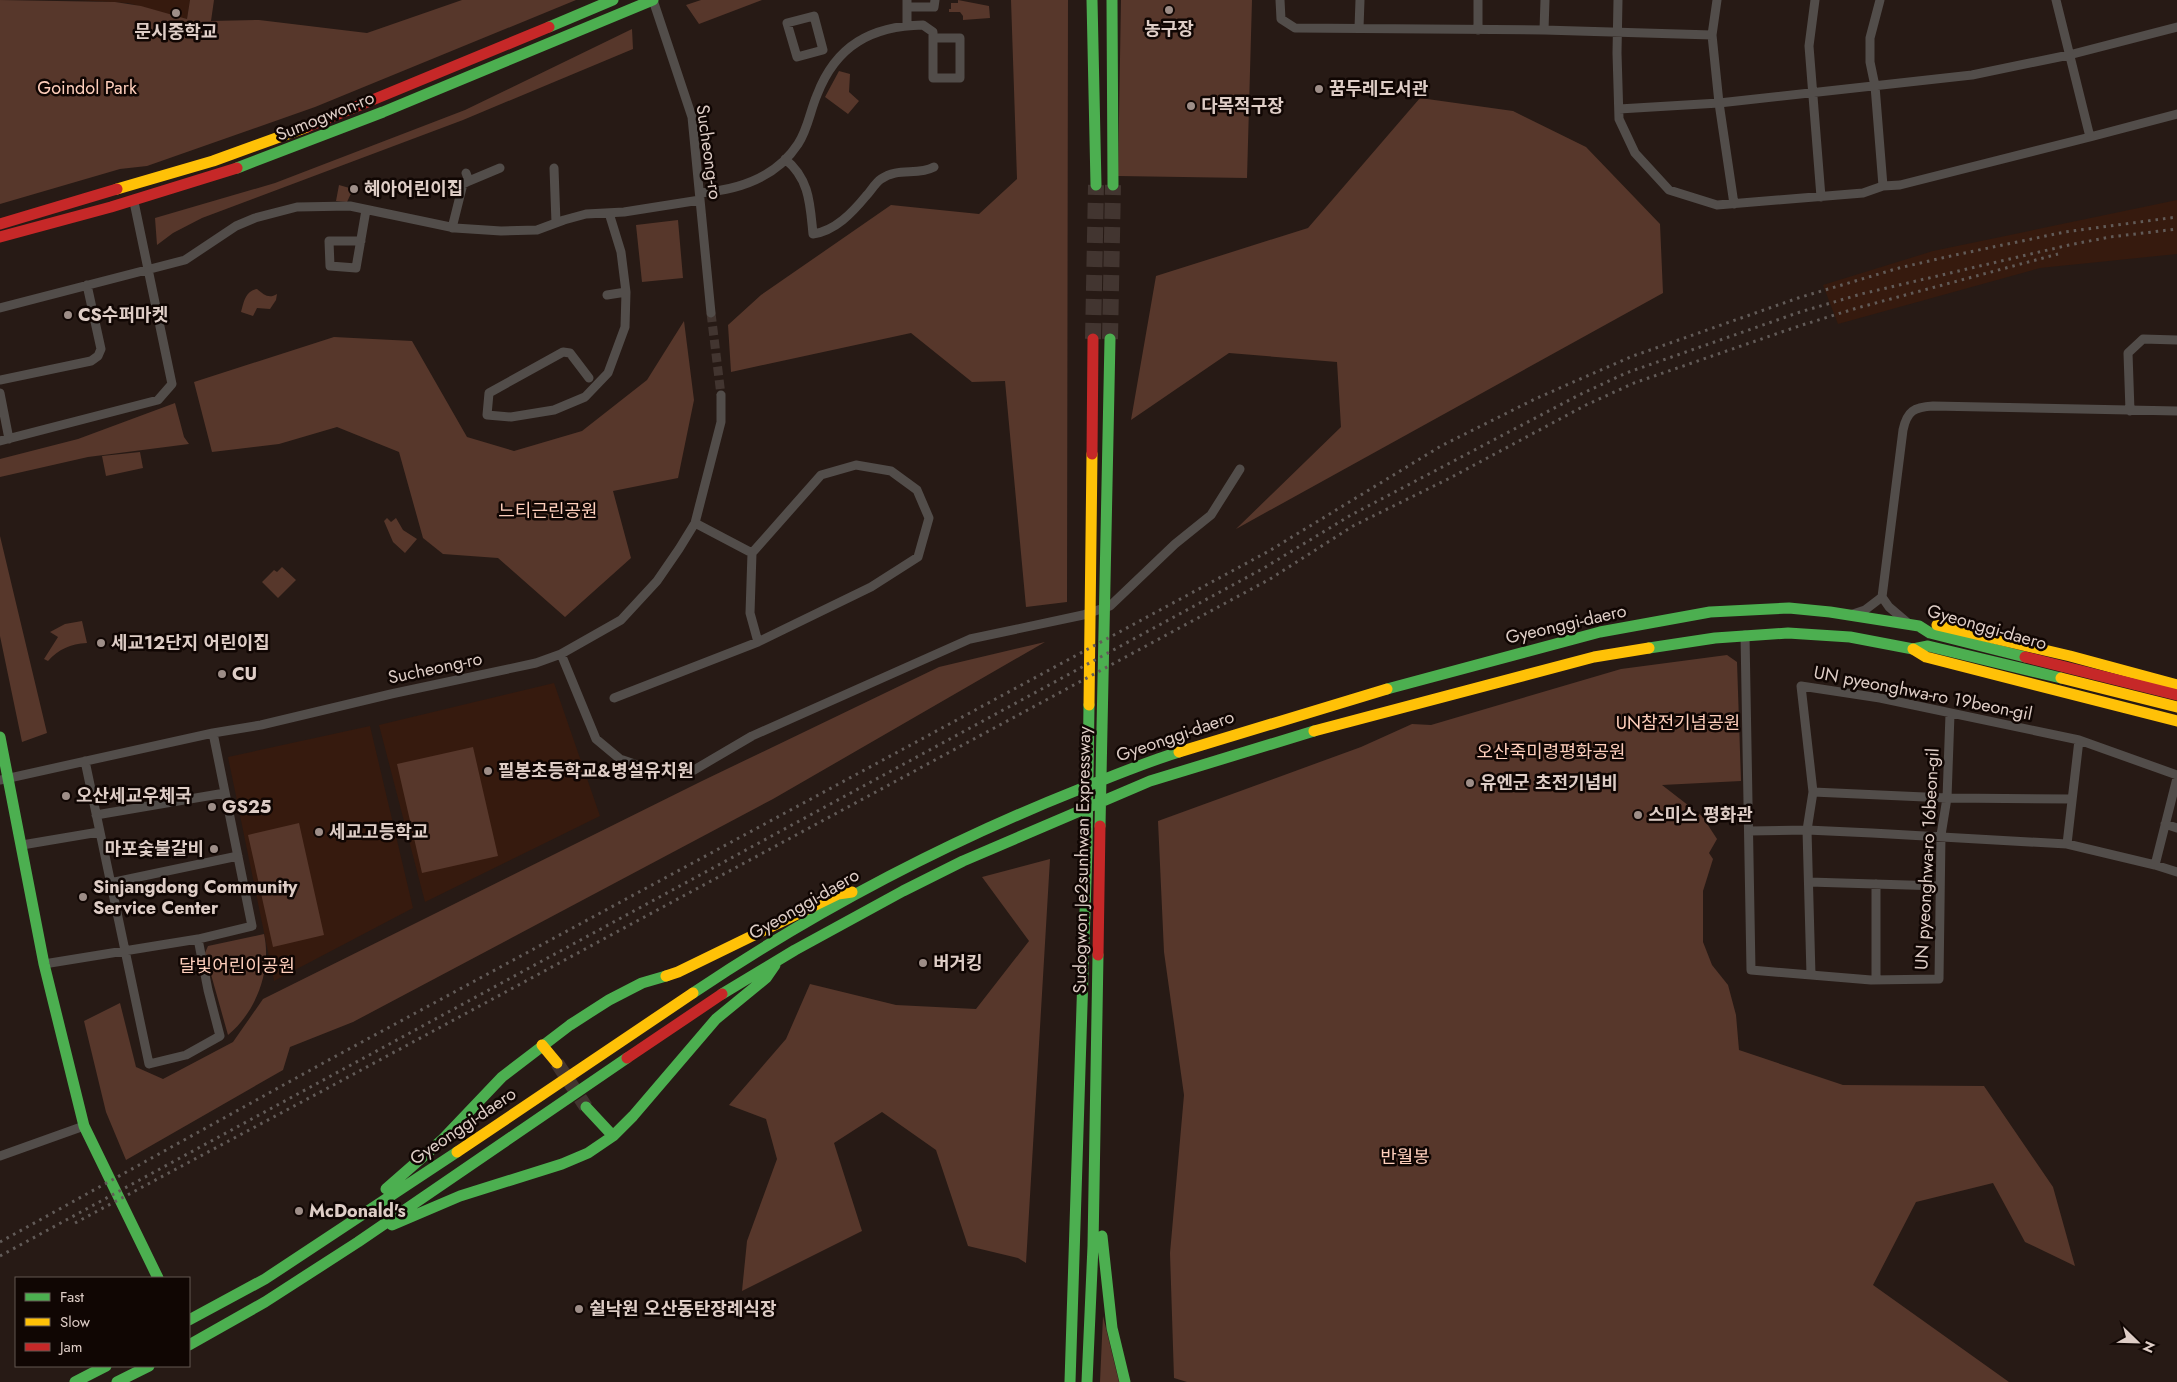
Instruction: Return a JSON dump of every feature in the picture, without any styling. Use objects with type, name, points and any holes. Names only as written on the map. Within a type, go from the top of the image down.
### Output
[{"type":"main road","name":"Sumogwon-ro","points":[[0,224],[212,162],[310,126],[435,76],[613,0]]},
{"type":"main road","name":"Sumogwon-ro","points":[[0,237],[134,202],[199,182],[302,145],[653,0]]},
{"type":"main road","points":[[1092,0],[1096,185]]},
{"type":"main road","points":[[1112,0],[1113,185]]},
{"type":"main road","name":"Sudogwon Je2sunhwan Expressway","points":[[1070,1382],[1087,849],[1094,339]]},
{"type":"main road","name":"Sudogwon Je2sunhwan Expressway","points":[[1087,1382],[1093,1246],[1110,339]]},
{"type":"main road","name":"Gyeonggi-daero","points":[[190,1319],[265,1278],[427,1172],[732,967],[863,890],[897,871],[1023,812],[1162,757],[1444,672],[1600,632],[1710,612],[1789,608],[1850,614],[1914,625],[1930,633],[2177,696]]},
{"type":"main road","points":[[1914,625],[1933,624],[2177,684]]},
{"type":"main road","name":"Gyeonggi-daero","points":[[190,1344],[265,1302],[370,1234],[718,996],[780,959],[903,891],[963,861],[1150,781],[1354,719],[1594,657],[1745,635],[1788,633],[1850,638],[1913,649],[1928,646],[2177,707]]},
{"type":"main road","points":[[1913,649],[1926,657],[2177,721]]},
{"type":"main road","points":[[0,737],[4,779],[22,845],[44,964],[84,1126],[158,1277]]},
{"type":"main road","points":[[359,1215],[377,1196],[442,1140],[502,1077],[542,1045],[609,1000],[642,983],[678,972],[838,894],[863,890]]},
{"type":"main road","points":[[370,1234],[460,1196],[562,1164],[588,1153],[613,1136],[633,1116],[716,1019],[766,978],[780,959]]},
{"type":"main road","points":[[1096,1026],[1100,1084],[1100,1218],[1112,1324],[1125,1382]]},
{"type":"main road","points":[[542,1045],[557,1063]]},
{"type":"main road","points":[[586,1107],[613,1136]]},
{"type":"main road","points":[[76,1382],[104,1367]]},
{"type":"main road","points":[[117,1382],[147,1367]]},
{"type":"street","name":"Sucheong-ro","points":[[653,0],[692,118],[711,313]]},
{"type":"street","points":[[907,26],[907,3],[934,7],[935,0]]},
{"type":"street","points":[[1280,0],[1281,19],[1295,28],[1544,30],[1712,35]]},
{"type":"street","points":[[1359,28],[1360,0]]},
{"type":"street","points":[[1478,0],[1478,30]]},
{"type":"street","points":[[1544,30],[1545,0]]},
{"type":"street","points":[[1618,0],[1619,119],[1635,153],[1669,190],[1717,205],[1863,193],[1883,186],[1900,185],[2090,138],[2177,114]]},
{"type":"street","points":[[1717,0],[1712,35],[1719,103],[1734,204]]},
{"type":"street","points":[[1815,0],[1809,46],[1821,197]]},
{"type":"street","points":[[1880,0],[1870,38],[1870,62],[1875,86],[1883,186]]},
{"type":"street","points":[[2056,0],[2090,138]]},
{"type":"street","points":[[822,50],[796,57],[787,23],[814,16],[822,50],[835,63]]},
{"type":"street","points":[[0,308],[185,260],[236,226],[278,211],[319,205],[350,206],[452,228],[479,231],[537,230],[556,222],[586,214],[676,205],[700,196],[748,184],[771,172],[798,144],[806,129],[821,85],[835,63],[842,54],[864,38],[887,28],[923,25],[933,32],[933,38],[933,78],[960,78],[960,38],[933,38]]},
{"type":"street","points":[[1619,110],[1719,103],[1812,91],[1972,75],[2069,55],[2177,27]]},
{"type":"street","points":[[785,159],[797,170],[806,186],[813,234],[829,229],[840,222],[857,207],[882,178],[899,172],[924,172],[934,168]]},
{"type":"street","points":[[452,228],[463,184],[468,177],[500,168]]},
{"type":"street","points":[[554,168],[556,222]]},
{"type":"street","points":[[0,441],[158,400],[172,384],[134,202]]},
{"type":"street","points":[[361,241],[329,241],[330,266],[356,268],[361,241],[366,210]]},
{"type":"street","points":[[589,378],[570,353],[564,352],[489,393],[487,414],[510,417],[554,410],[586,397],[608,373],[625,327],[626,292],[621,252],[610,213]]},
{"type":"street","points":[[0,380],[91,361],[98,356],[101,349],[87,285]]},
{"type":"street","points":[[607,294],[626,292]]},
{"type":"street","points":[[2130,410],[2128,353],[2142,339],[2177,340]]},
{"type":"street","points":[[0,393],[10,439]]},
{"type":"street","name":"Sucheong-ro","points":[[4,779],[213,733],[261,725],[391,694],[536,663],[561,654],[621,620],[657,581],[695,524],[721,422],[721,395]]},
{"type":"street","points":[[1914,625],[1889,607],[1882,597],[1902,430],[1904,422],[1911,411],[1921,406],[1933,406],[2177,412]]},
{"type":"street","points":[[614,698],[758,642],[871,587],[918,556],[929,518],[917,490],[891,470],[856,465],[822,475],[752,553],[750,613],[758,642]]},
{"type":"street","points":[[561,654],[596,740],[620,759],[652,770],[694,770],[752,736],[970,639],[1083,615],[1110,606],[1175,544],[1211,515],[1240,469]]},
{"type":"street","points":[[695,524],[752,553]]},
{"type":"street","points":[[1850,614],[1865,610],[1882,597]]},
{"type":"street","points":[[1745,635],[1749,832],[1807,830],[2067,844],[2177,872]]},
{"type":"street","name":"UN pyeonghwa-ro 19beon-gil","points":[[1811,975],[1807,830],[1813,792],[1802,686],[1880,698],[2079,740],[2177,777]]},
{"type":"street","name":"UN pyeonghwa-ro 16beon-gil","points":[[1749,832],[1751,970],[1876,980],[1939,979],[1941,836],[1946,798],[1950,714]]},
{"type":"street","points":[[44,964],[198,939],[252,926],[213,733]]},
{"type":"street","points":[[2067,844],[2079,740]]},
{"type":"street","points":[[85,761],[149,1064],[186,1055],[220,1036],[208,990],[198,939]]},
{"type":"street","points":[[2155,865],[2177,777]]},
{"type":"street","points":[[1813,792],[1946,798],[2072,799]]},
{"type":"street","points":[[96,815],[224,793]]},
{"type":"street","points":[[2165,824],[2177,828]]},
{"type":"street","points":[[22,845],[99,832]]},
{"type":"street","points":[[110,883],[238,856]]},
{"type":"street","points":[[1809,882],[1940,886]]},
{"type":"street","points":[[1876,884],[1876,980]]},
{"type":"street","points":[[0,1156],[84,1126]]},
{"type":"shaded area","name":"문시중학교","points":[[77,0],[190,0],[187,19],[128,3]]},
{"type":"shaded area","points":[[2177,200],[2177,254],[2040,268],[1838,324],[1823,285],[1933,251]]},
{"type":"shaded area","name":"필봉초등학교&병설유치원","points":[[554,683],[600,816],[425,902],[379,725]]},
{"type":"shaded area","name":"세교고등학교","points":[[370,726],[413,908],[274,981],[228,757]]},
{"type":"green space","name":"Goindol Park","points":[[0,0],[115,2],[141,6],[187,19],[190,0],[214,0],[211,21],[259,20],[367,33],[462,0],[576,0],[315,107],[147,166],[120,169],[0,204]]},
{"type":"green space","points":[[701,0],[762,0],[699,24],[686,5]]},
{"type":"green space","points":[[958,0],[989,6],[990,18],[963,20],[960,12],[949,12],[951,3],[958,3]]},
{"type":"green space","points":[[1011,0],[1068,0],[1067,602],[1026,607],[1005,381],[972,382],[911,333],[731,372],[728,325],[761,295],[891,205],[979,214],[1017,179]]},
{"type":"green space","points":[[1121,0],[1252,0],[1247,178],[1118,176]]},
{"type":"green space","points":[[632,29],[633,49],[463,120],[202,218],[173,233],[157,245],[155,218],[275,183],[465,110]]},
{"type":"green space","points":[[839,71],[850,74],[849,92],[859,101],[848,114],[825,97]]},
{"type":"green space","points":[[1420,98],[1513,111],[1586,147],[1660,224],[1663,293],[1236,529],[1341,427],[1337,362],[1229,353],[1131,420],[1156,276],[1308,228]]},
{"type":"green space","points":[[339,185],[353,189],[347,202],[336,201]]},
{"type":"green space","points":[[678,220],[683,278],[642,282],[636,225]]},
{"type":"green space","points":[[257,289],[267,296],[277,294],[276,300],[270,309],[257,308],[253,316],[241,312],[247,295]]},
{"type":"green space","name":"느티근린공원","points":[[684,321],[694,400],[678,478],[613,491],[631,558],[565,617],[498,558],[443,554],[423,538],[399,452],[337,427],[279,444],[212,452],[194,382],[334,337],[412,341],[467,437],[514,451],[582,431],[647,380]]},
{"type":"green space","points":[[175,403],[184,437],[189,444],[88,457],[0,477],[0,459],[78,439]]},
{"type":"green space","points":[[140,452],[143,468],[106,476],[102,456]]},
{"type":"green space","points":[[387,518],[391,522],[396,518],[403,530],[417,539],[405,553],[393,542],[384,521]]},
{"type":"green space","points":[[0,536],[47,733],[22,742],[0,636]]},
{"type":"green space","points":[[282,567],[296,580],[278,598],[262,582],[274,570],[277,572]]},
{"type":"green space","points":[[82,621],[87,643],[65,648],[48,661],[44,659],[58,637],[50,632],[65,624]]},
{"type":"green space","points":[[1045,642],[773,799],[353,1022],[290,1047],[283,1070],[126,1160],[106,1112],[84,1021],[120,1003],[136,1067],[163,1079],[233,1042],[263,999],[702,781],[939,667]]},
{"type":"green space","name":"반월봉","points":[[1727,655],[1737,662],[1741,781],[1662,785],[1702,816],[1717,839],[1709,853],[1713,859],[1703,891],[1703,942],[1712,965],[1728,985],[1736,1015],[1739,1050],[1843,1085],[1984,1086],[2053,1187],[2075,1266],[2025,1242],[1993,1183],[1916,1202],[1873,1285],[2009,1382],[1187,1382],[1174,1378],[1170,1253],[1184,1095],[1164,952],[1158,821],[1361,747],[1412,724],[1431,725],[1621,669]]},
{"type":"green space","points":[[473,747],[498,856],[422,873],[397,764]]},
{"type":"green space","points":[[299,823],[324,935],[273,947],[248,835]]},
{"type":"green space","points":[[1050,859],[1026,1263],[1018,1258],[968,1246],[936,1150],[882,1112],[834,1143],[862,1231],[742,1291],[747,1241],[777,1159],[766,1119],[729,1105],[786,1039],[810,984],[896,1005],[976,1009],[1029,941],[982,877]]},
{"type":"green space","name":"달빛어린이공원","points":[[264,934],[266,962],[260,989],[247,1015],[228,1035],[205,953],[208,946]]},
{"type":"green space","points":[[1103,1316],[1119,1382],[1100,1382]]},
{"type":"tunnel","points":[[1093,339],[1096,185]]},
{"type":"tunnel","points":[[1110,339],[1113,185]]},
{"type":"tunnel","points":[[711,313],[721,395]]},
{"type":"tunnel","points":[[557,1063],[586,1107]]},
{"type":"railway","points":[[0,1242],[325,1062],[1269,551],[1441,446],[1537,398],[1633,356],[1798,298],[1899,268],[2065,232],[2177,217]]},
{"type":"railway","points":[[0,1256],[1264,568],[1351,515],[1579,395],[1626,373],[1800,312],[1861,294],[2069,245],[2110,237],[2177,229]]},
{"type":"railway","points":[[75,1223],[1270,579],[1353,526],[1450,478],[1586,405],[1634,383],[1799,326],[1857,308],[2058,254]]},
{"type":"traffic: fast","points":[[549,27],[613,0]]},
{"type":"traffic: fast","points":[[237,168],[383,112],[653,0]]},
{"type":"traffic: fast","points":[[1092,0],[1096,185]]},
{"type":"traffic: fast","points":[[1112,0],[1113,185]]},
{"type":"traffic: fast","points":[[1100,826],[1110,339]]},
{"type":"traffic: fast","points":[[1387,689],[1600,632],[1710,612],[1789,608],[1830,612],[1919,626],[1930,633],[2025,657]]},
{"type":"traffic: fast","points":[[1649,648],[1715,638],[1788,633],[1850,637],[1913,649],[1928,646],[2061,678]]},
{"type":"traffic: fast","points":[[1070,1382],[1087,849],[1089,705]]},
{"type":"traffic: fast","points":[[722,994],[795,950],[903,891],[963,861],[1150,781],[1314,731]]},
{"type":"traffic: fast","points":[[0,737],[44,964],[84,1126],[158,1277]]},
{"type":"traffic: fast","points":[[693,993],[786,934],[881,880],[1029,810],[1130,769],[1179,752]]},
{"type":"traffic: fast","points":[[1087,1382],[1093,1246],[1098,955]]},
{"type":"traffic: fast","points":[[392,1225],[460,1196],[562,1164],[588,1153],[613,1136],[633,1116],[716,1019],[766,978],[775,965]]},
{"type":"traffic: fast","points":[[386,1189],[442,1140],[502,1077],[570,1025],[609,1000],[642,983],[666,976]]},
{"type":"traffic: fast","points":[[190,1344],[265,1302],[358,1242],[627,1058]]},
{"type":"traffic: fast","points":[[586,1107],[613,1136]]},
{"type":"traffic: fast","points":[[190,1319],[265,1279],[457,1152]]},
{"type":"traffic: fast","points":[[1102,1236],[1112,1328],[1125,1382]]},
{"type":"traffic: fast","points":[[75,1382],[104,1367]]},
{"type":"traffic: fast","points":[[117,1382],[147,1367]]},
{"type":"traffic: slow","points":[[117,189],[213,161],[307,127]]},
{"type":"traffic: slow","points":[[1089,705],[1092,454]]},
{"type":"traffic: slow","points":[[1937,625],[2070,656],[2177,685]]},
{"type":"traffic: slow","points":[[1314,731],[1594,657],[1649,648]]},
{"type":"traffic: slow","points":[[1913,649],[1926,657],[2177,721]]},
{"type":"traffic: slow","points":[[2061,678],[2177,707]]},
{"type":"traffic: slow","points":[[1179,752],[1387,689]]},
{"type":"traffic: slow","points":[[666,976],[678,972],[838,894],[852,892]]},
{"type":"traffic: slow","points":[[457,1152],[693,993]]},
{"type":"traffic: slow","points":[[542,1045],[557,1063]]},
{"type":"traffic: jam","points":[[307,127],[549,27]]},
{"type":"traffic: jam","points":[[0,237],[111,207],[237,168]]},
{"type":"traffic: jam","points":[[0,224],[117,189]]},
{"type":"traffic: jam","points":[[1092,454],[1093,339]]},
{"type":"traffic: jam","points":[[2025,657],[2177,695]]},
{"type":"traffic: jam","points":[[1098,955],[1100,826]]},
{"type":"traffic: jam","points":[[627,1058],[722,994]]},
{"type":"place","name":"농구장","points":[[1169,10]]},
{"type":"place","name":"문시중학교","points":[[176,13]]},
{"type":"place","name":"꿈두레도서관","points":[[1319,89]]},
{"type":"place","name":"다목적구장","points":[[1191,106]]},
{"type":"place","name":"혜아어린이집","points":[[354,189]]},
{"type":"place","name":"CS수퍼마켓","points":[[68,315]]},
{"type":"place","name":"세교12단지 어린이집","points":[[101,643]]},
{"type":"place","name":"CU","points":[[222,674]]},
{"type":"place","name":"필봉초등학교&병설유치원","points":[[488,771]]},
{"type":"place","name":"유엔군 초전기념비","points":[[1470,783]]},
{"type":"place","name":"오산세교우체국","points":[[66,796]]},
{"type":"place","name":"GS25","points":[[212,807]]},
{"type":"place","name":"스미스 평화관","points":[[1638,815]]},
{"type":"place","name":"세교고등학교","points":[[319,832]]},
{"type":"place","name":"마포숯불갈비","points":[[214,849]]},
{"type":"place","name":"Sinjangdong Community Service Center","points":[[83,897]]},
{"type":"place","name":"버거킹","points":[[923,963]]},
{"type":"place","name":"McDonald's","points":[[299,1211]]},
{"type":"place","name":"쉴낙원 오산동탄장례식장","points":[[579,1309]]},
{"type":"park label","name":"UN참전기념공원","points":[[1678,723]]},
{"type":"park label","name":"오산죽미령평화공원","points":[[1551,752]]}]
